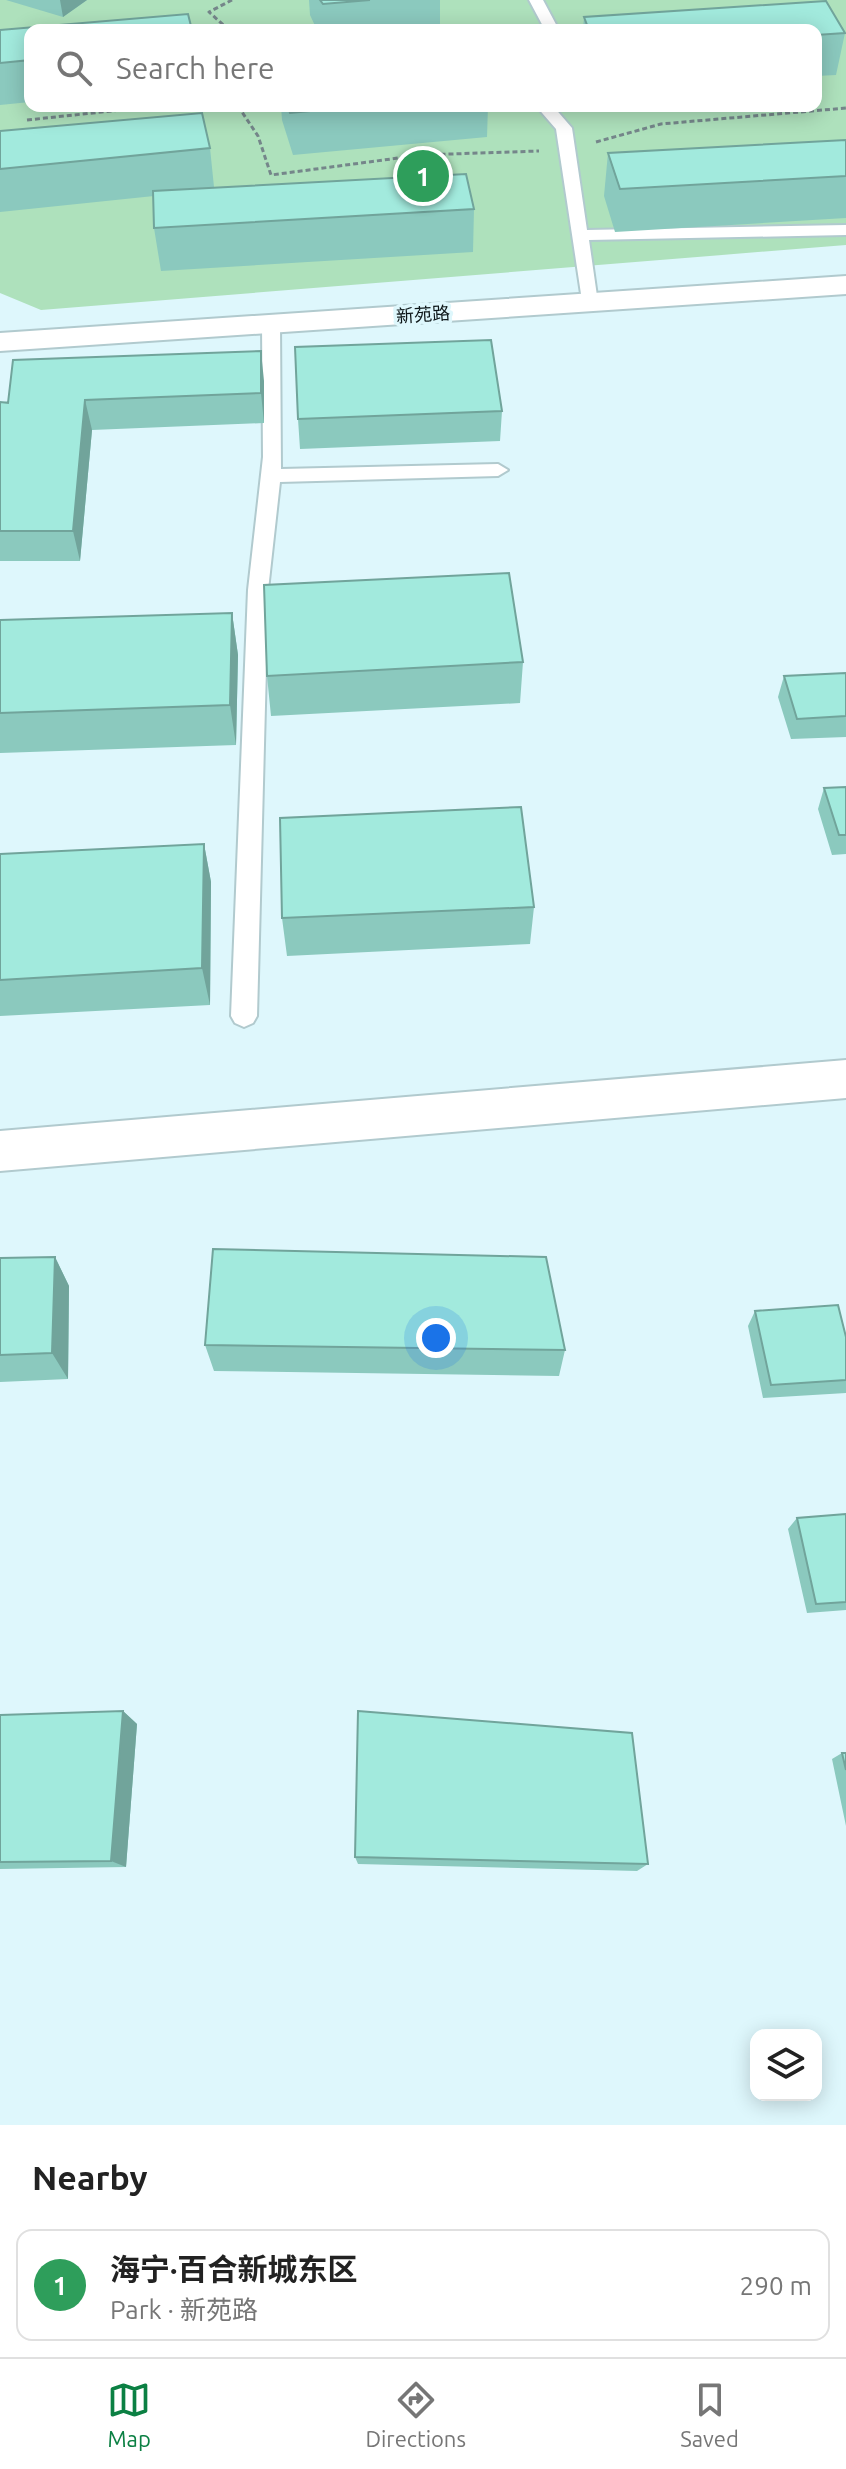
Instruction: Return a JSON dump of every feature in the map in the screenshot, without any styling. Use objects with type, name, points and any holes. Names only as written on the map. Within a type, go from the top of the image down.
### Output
[{"type":"street","name":"新苑路","points":[[0,342],[846,285]]},
{"type":"street","points":[[0,1151],[846,1079]]},
{"type":"lane","points":[[536,0],[549,24]]},
{"type":"lane","points":[[549,112],[564,128],[589,303]]},
{"type":"lane","points":[[579,235],[768,234],[846,230]]},
{"type":"lane","points":[[244,1016],[258,590],[271,476],[271,324]]},
{"type":"lane","points":[[271,476],[498,470]]},
{"type":"path","points":[[222,24],[209,12],[232,0]]},
{"type":"path","points":[[822,110],[846,108]]},
{"type":"path","points":[[27,120],[102,112]]},
{"type":"path","points":[[242,112],[258,136],[271,175],[421,155],[567,150],[661,124],[800,112]]},
{"type":"green space","points":[[0,0],[846,0],[846,245],[41,310],[0,293]]},
{"type":"building","points":[[320,0],[370,0],[323,4]]},
{"type":"building","points":[[826,1],[845,33],[822,35],[822,24],[587,24],[584,17]]},
{"type":"building","points":[[188,14],[190,24],[70,24]]},
{"type":"building","points":[[24,28],[24,61],[0,63],[0,30]]},
{"type":"building","points":[[202,113],[210,148],[0,169],[0,131]]},
{"type":"building","points":[[846,140],[846,176],[620,189],[608,153]]},
{"type":"building","points":[[466,174],[474,209],[154,228],[153,191]]},
{"type":"building","points":[[491,340],[502,411],[298,419],[295,347]]},
{"type":"building","points":[[261,351],[261,393],[85,400],[73,531],[0,531],[0,402],[8,403],[13,360]]},
{"type":"building","points":[[509,573],[523,662],[267,676],[264,585]]},
{"type":"building","points":[[232,613],[230,705],[0,713],[0,620]]},
{"type":"building","points":[[846,673],[846,716],[797,719],[784,676]]},
{"type":"building","points":[[846,787],[846,835],[839,835],[824,788]]},
{"type":"building","points":[[521,807],[534,907],[282,918],[280,818]]},
{"type":"building","points":[[204,844],[202,968],[0,980],[0,854]]},
{"type":"building","points":[[213,1249],[546,1257],[565,1350],[205,1345]]},
{"type":"building","points":[[55,1257],[52,1353],[0,1355],[0,1258]]},
{"type":"building","points":[[838,1305],[846,1337],[846,1380],[771,1385],[755,1311]]},
{"type":"building","points":[[846,1514],[846,1602],[816,1604],[797,1518]]},
{"type":"building","points":[[123,1711],[111,1861],[0,1862],[0,1715]]},
{"type":"building","points":[[358,1711],[632,1733],[648,1864],[355,1857]]},
{"type":"place","name":"海宁·百合新城东区","points":[[423,176]]}]
